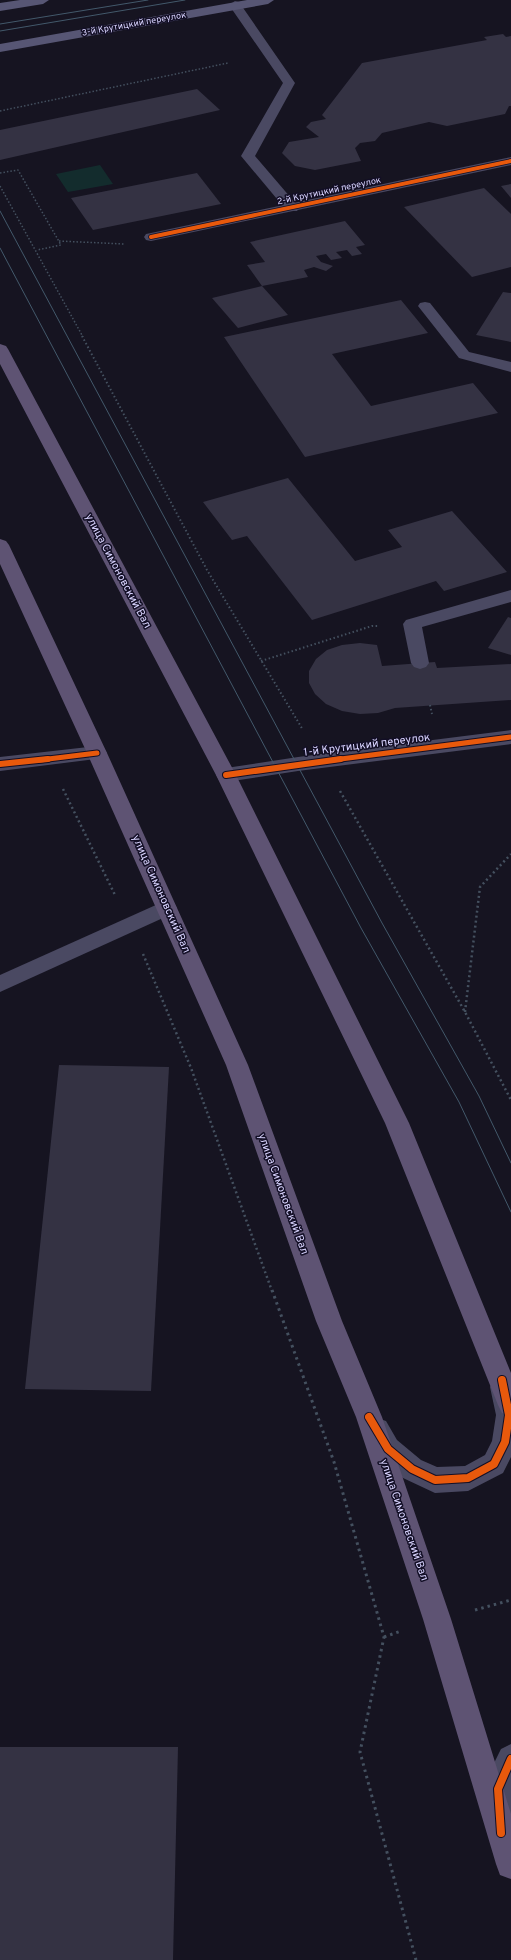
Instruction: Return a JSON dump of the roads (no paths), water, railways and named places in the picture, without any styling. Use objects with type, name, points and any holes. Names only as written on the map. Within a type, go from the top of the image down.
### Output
[{"type":"main road","points":[[0,7],[43,0]]},
{"type":"main road","name":"3-й Крутицкий переулок","points":[[0,48],[268,0]]},
{"type":"main road","name":"улица Симоновский Вал","points":[[0,349],[226,775],[397,1123],[511,1405]]},
{"type":"main road","name":"улица Симоновский Вал","points":[[0,545],[97,753],[237,1065],[329,1321],[368,1417],[437,1619],[511,1864]]},
{"type":"street","name":"2-й Крутицкий переулок","points":[[152,237],[511,161]]},
{"type":"street","name":"1-й Крутицкий переулок","points":[[226,775],[298,764],[511,737]]},
{"type":"street","points":[[0,764],[97,753]]},
{"type":"street","points":[[368,1417],[388,1449],[412,1469],[436,1480],[468,1478],[494,1464],[505,1442],[509,1415],[502,1380]]},
{"type":"street","points":[[501,1833],[498,1789],[511,1759]]},
{"type":"lane","points":[[235,5],[289,83],[248,156],[292,208]]},
{"type":"lane","points":[[425,306],[464,355],[511,367]]},
{"type":"lane","points":[[420,663],[412,624],[511,596]]},
{"type":"lane","points":[[0,984],[167,908]]},
{"type":"tram line","points":[[0,24],[148,0]]},
{"type":"tram line","points":[[0,31],[185,0]]},
{"type":"tram line","points":[[0,211],[382,923],[479,1096],[511,1163]]},
{"type":"tram line","points":[[0,248],[361,928],[459,1102],[511,1212]]}]
